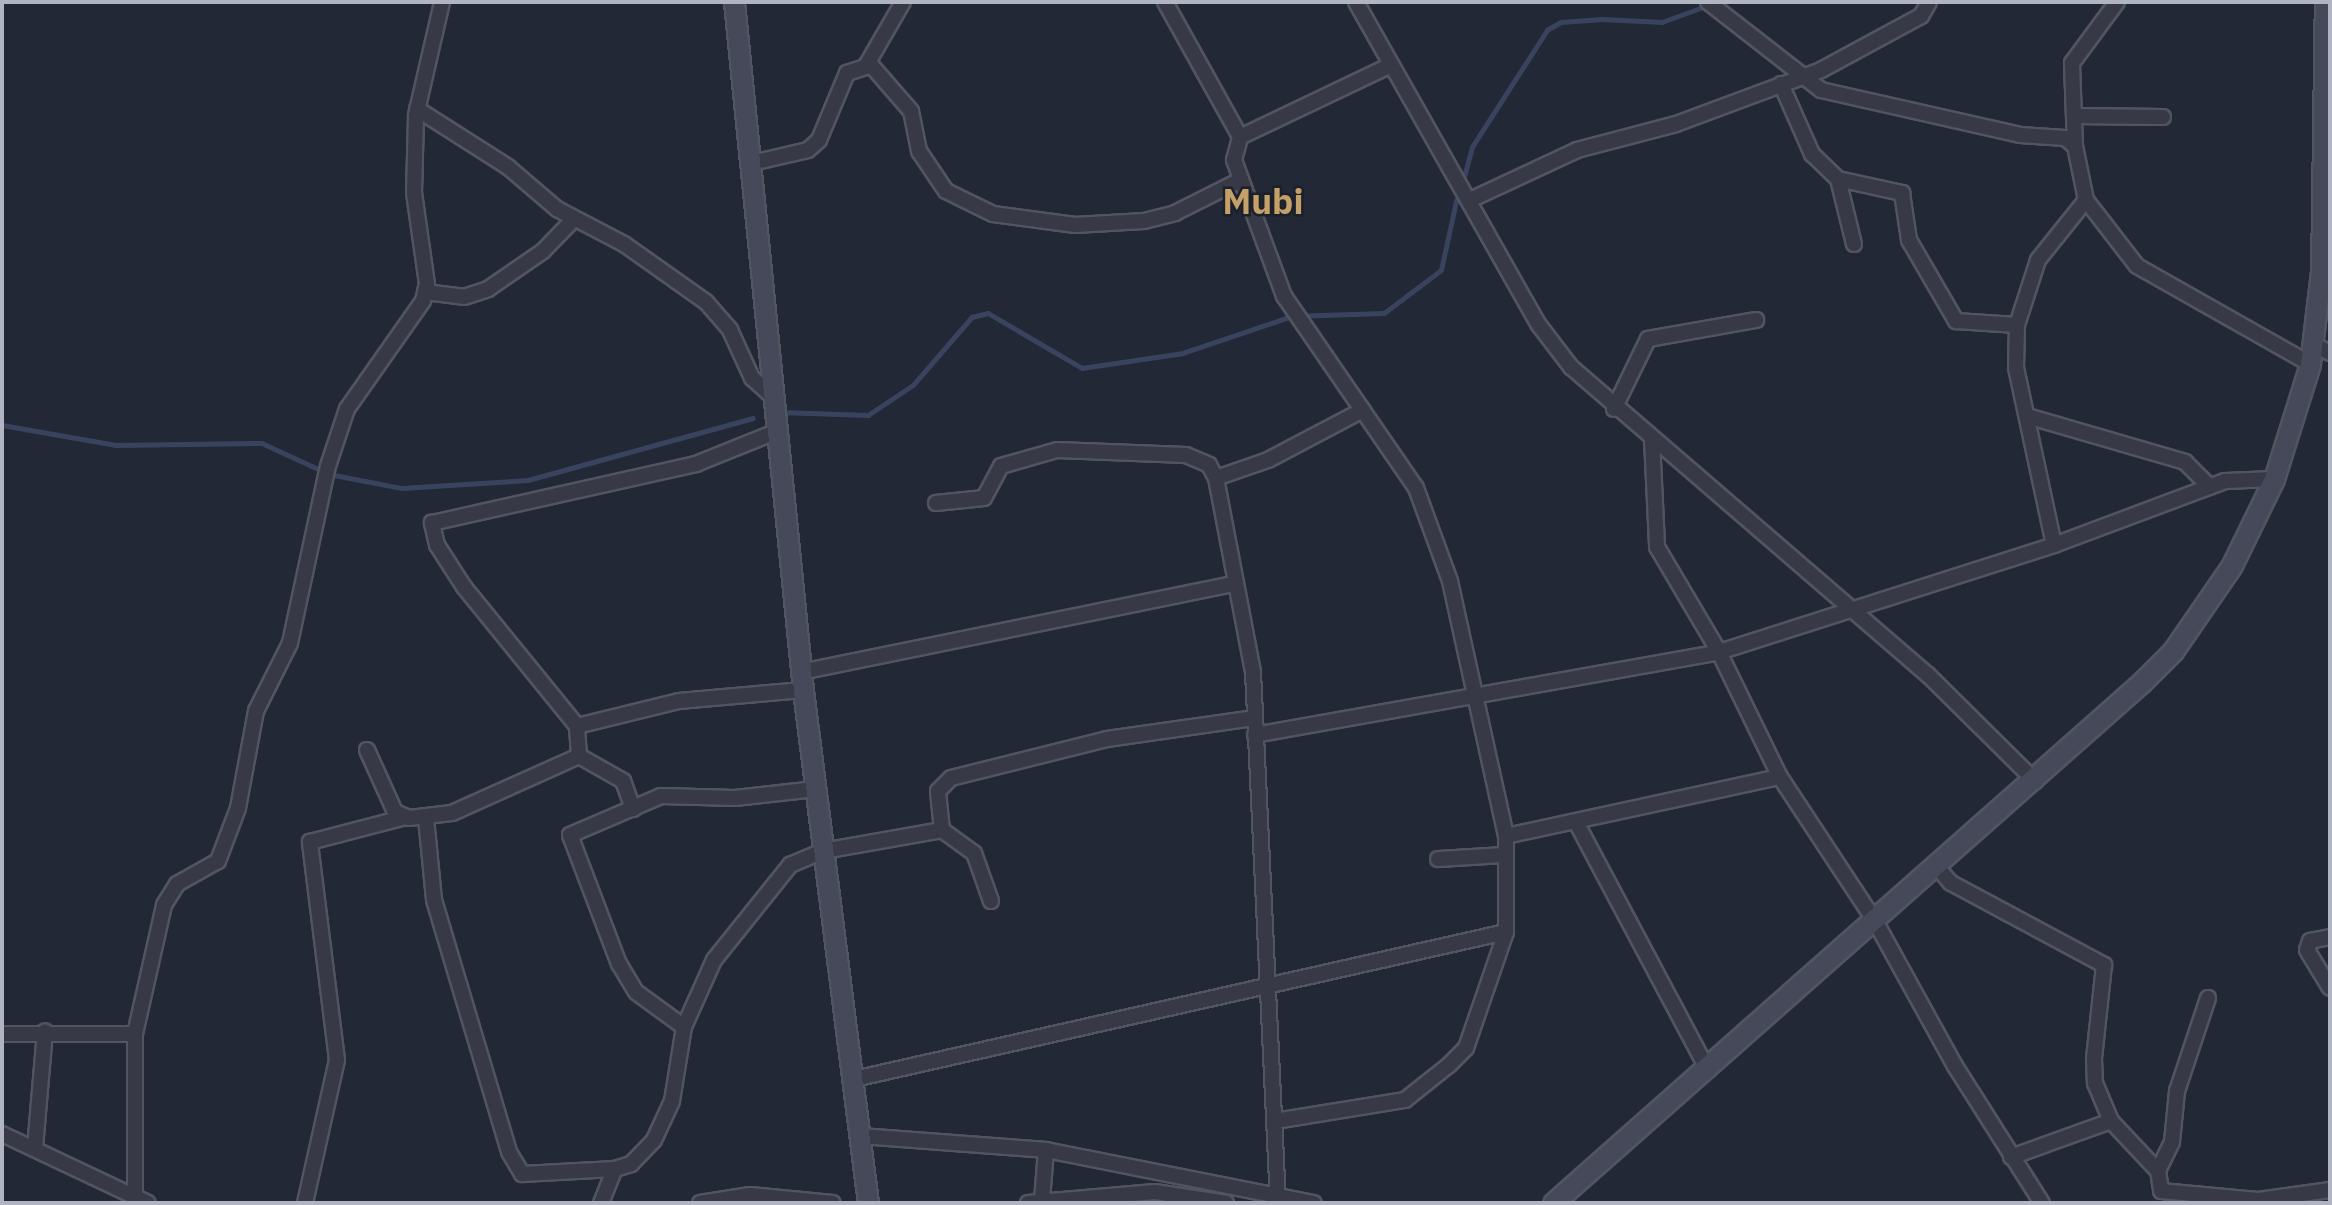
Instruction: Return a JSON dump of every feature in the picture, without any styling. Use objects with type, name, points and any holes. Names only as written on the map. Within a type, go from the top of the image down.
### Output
[{"type":"main road","points":[[734,2],[802,681],[862,1136],[868,1203]]},
{"type":"main road","points":[[1553,1203],[1708,1070],[2035,780],[2173,651],[2232,565],[2274,480],[2310,364],[2322,349],[2327,162],[2325,2]]},
{"type":"street","points":[[45,1031],[35,1148],[32,1154],[141,1201],[135,1034],[171,890],[218,861],[229,835],[244,747],[290,643],[328,466],[348,409],[425,292],[414,193],[417,109],[442,2]]},
{"type":"street","points":[[752,163],[808,150],[819,140],[835,89],[847,73],[866,66],[903,2]]},
{"type":"street","points":[[1165,2],[1240,137],[1234,160],[1284,296],[1307,336],[1363,410],[1416,488],[1450,581],[1506,836],[1506,932],[1466,1048],[1440,1073],[1405,1100],[1275,1121]]},
{"type":"street","points":[[1356,2],[1539,325],[1614,409],[1928,675],[2035,780]]},
{"type":"street","points":[[1708,2],[1799,77],[1850,99],[1924,109],[2020,135],[2065,138],[2075,146]]},
{"type":"street","points":[[1470,200],[1577,150],[1676,124],[1781,85],[1921,16],[1928,2]]},
{"type":"street","points":[[2117,2],[2072,62],[2075,146],[2086,200],[2137,266],[2165,286],[2310,364]]},
{"type":"street","points":[[1240,137],[1391,65]]},
{"type":"street","points":[[866,66],[911,111],[919,151],[946,191],[993,214],[1075,225],[1144,221],[1175,213],[1241,180]]},
{"type":"street","points":[[1781,85],[1812,154],[1838,179],[1902,193],[1909,240],[1956,321],[2017,325]]},
{"type":"street","points":[[417,109],[508,167],[573,220],[624,244],[706,302],[730,330],[752,378],[774,398]]},
{"type":"street","points":[[2074,116],[2163,117]]},
{"type":"street","points":[[1838,179],[1854,244]]},
{"type":"street","points":[[2054,545],[2016,368],[2017,325],[2038,260],[2086,200]]},
{"type":"street","points":[[425,292],[464,297],[488,289],[543,251],[573,220]]},
{"type":"street","points":[[1614,409],[1648,339],[1756,320]]},
{"type":"street","points":[[1216,478],[1268,460],[1363,410]]},
{"type":"street","points":[[2027,416],[2185,462],[2210,487]]},
{"type":"street","points":[[579,755],[577,726],[464,587],[438,545],[432,523],[696,464],[778,431]]},
{"type":"street","points":[[1652,439],[1652,530],[1719,652],[1780,777],[1875,921],[2011,1157],[2042,1203]]},
{"type":"street","points":[[936,503],[984,498],[1001,466],[1056,450],[1186,455],[1209,465],[1216,478],[1234,584],[1253,672],[1278,1201]]},
{"type":"street","points":[[1255,735],[1719,652],[1853,613],[2054,545],[2210,487],[2274,480]]},
{"type":"street","points":[[577,726],[679,701],[802,681],[1234,584]]},
{"type":"street","points":[[942,830],[938,792],[951,778],[1107,739],[1254,718]]},
{"type":"street","points":[[367,750],[395,813],[406,817],[426,818],[452,813],[579,755]]},
{"type":"street","points":[[579,755],[615,773],[632,809]]},
{"type":"street","points":[[1506,836],[1780,777]]},
{"type":"street","points":[[684,1027],[636,992],[619,964],[570,835],[662,796],[735,798],[815,789]]},
{"type":"street","points":[[305,1203],[337,1060],[310,842],[406,817]]},
{"type":"street","points":[[426,818],[434,900],[515,1170],[615,1169],[631,1164],[654,1140],[672,1101],[684,1027],[715,960],[790,865],[823,851],[942,830],[974,853],[991,901]]},
{"type":"street","points":[[1576,822],[1708,1070]]},
{"type":"street","points":[[1438,859],[1506,855]]},
{"type":"street","points":[[1937,867],[1951,883],[2104,965],[2094,1058],[2095,1083],[2111,1121],[2158,1171]]},
{"type":"street","points":[[854,1079],[1269,982],[1506,932]]},
{"type":"street","points":[[2330,937],[2309,941],[2307,950],[2330,988]]},
{"type":"street","points":[[2208,998],[2177,1091],[2172,1142],[2158,1171],[2157,1184],[2167,1194],[2258,1200],[2330,1190]]},
{"type":"street","points":[[2,1034],[45,1031],[55,1037],[135,1034]]},
{"type":"street","points":[[2011,1157],[2111,1121]]},
{"type":"street","points":[[2,1134],[35,1148]]},
{"type":"street","points":[[862,1136],[1046,1150],[1278,1201],[1314,1203]]},
{"type":"street","points":[[1046,1150],[1035,1202],[1155,1192],[1226,1203]]},
{"type":"street","points":[[601,1203],[615,1169]]},
{"type":"street","points":[[699,1203],[750,1195],[833,1203]]},
{"type":"waterway","points":[[1464,177],[1472,147],[1547,30],[1561,22],[1602,19],[1662,22],[1706,6]]},
{"type":"waterway","points":[[780,412],[868,415],[913,385],[972,317],[988,313],[1082,368],[1183,353],[1292,316],[1384,313],[1441,270],[1456,201]]},
{"type":"waterway","points":[[2,425],[117,445],[262,443],[329,474],[402,488],[528,480],[753,418]]},
{"type":"district","name":"Mubi","points":[[1263,201]]}]
